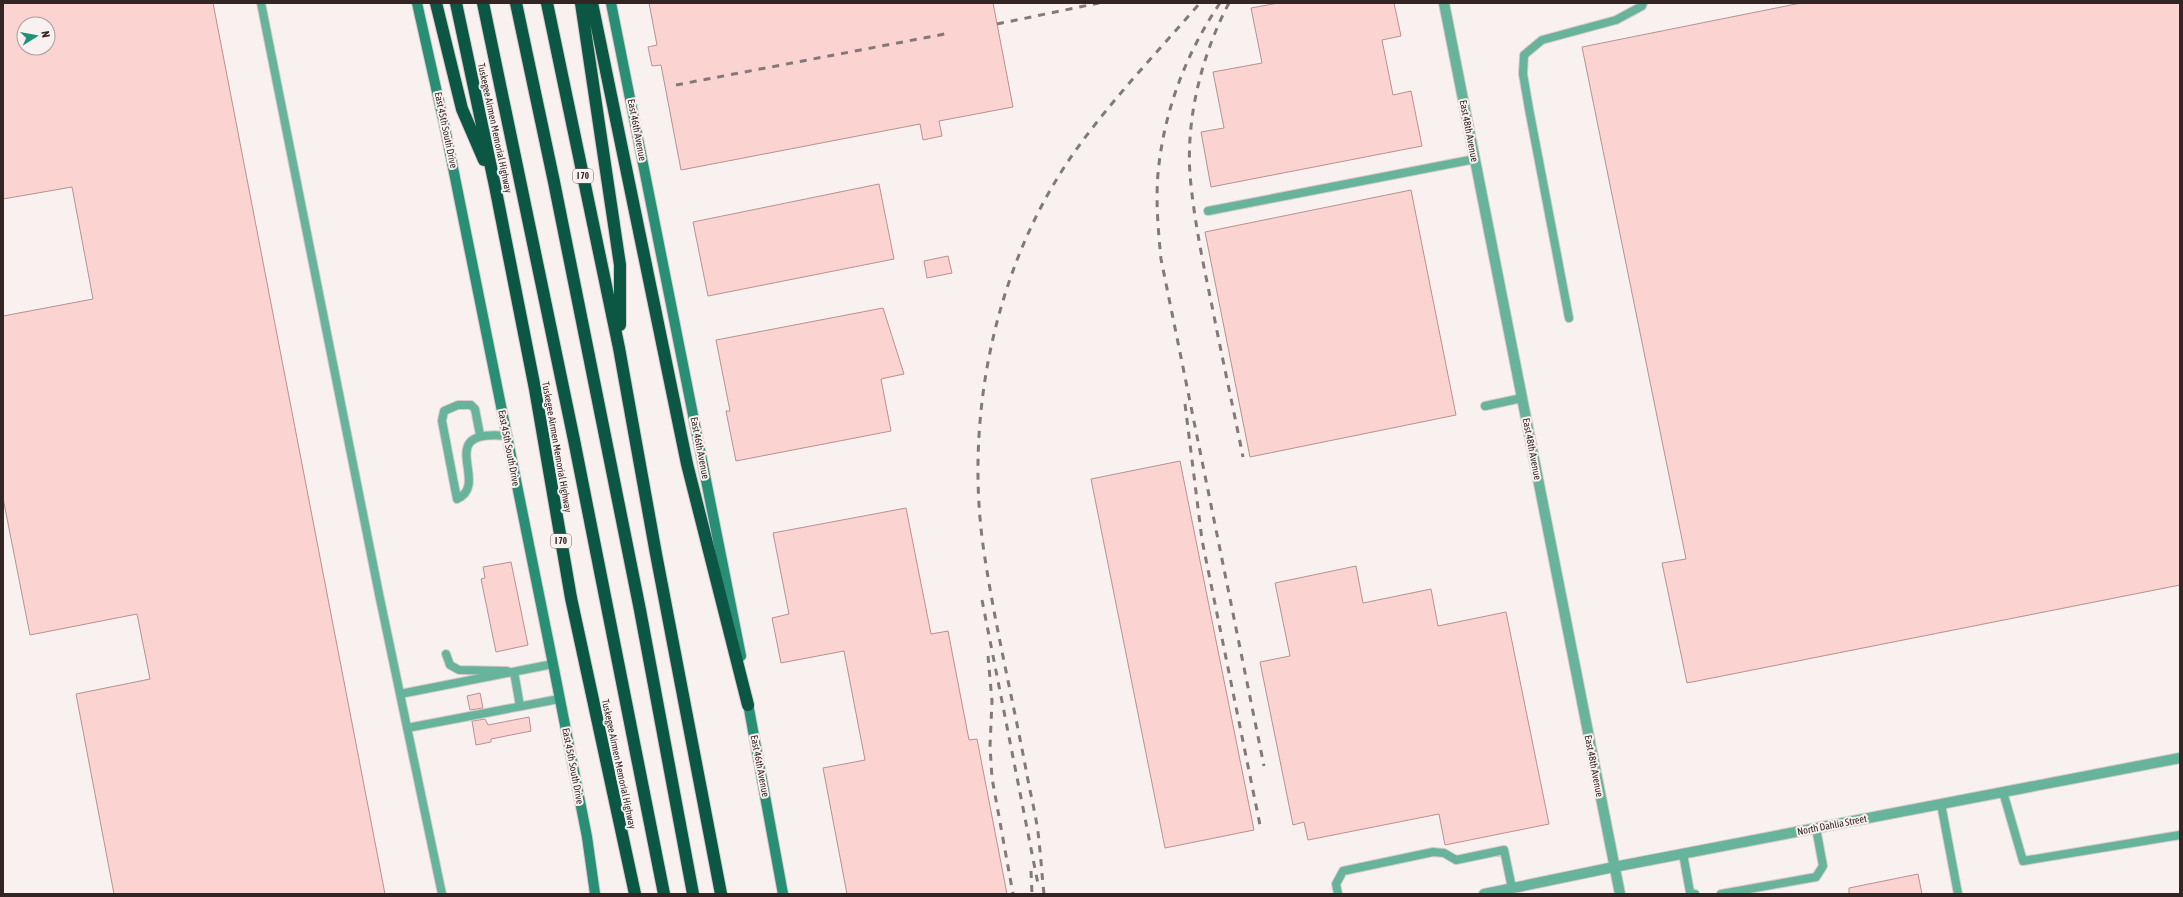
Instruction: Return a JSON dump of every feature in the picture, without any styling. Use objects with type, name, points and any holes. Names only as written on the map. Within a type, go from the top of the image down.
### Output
[{"type":"highway","points":[[436,3],[462,109],[495,186]]},
{"type":"highway","name":"Tuskegee Airmen Memorial Highway","points":[[456,3],[495,186],[535,389],[571,598],[635,894]]},
{"type":"highway","points":[[483,3],[572,432],[664,894]]},
{"type":"highway","points":[[516,3],[554,182],[640,610],[692,894]]},
{"type":"highway","name":"I 70","points":[[547,3],[619,348],[656,554],[722,894]]},
{"type":"highway","points":[[581,3],[620,265],[619,348]]},
{"type":"highway","points":[[592,3],[687,464],[748,705]]},
{"type":"main road","name":"East 45th South Drive","points":[[417,3],[444,120],[553,664],[587,837],[594,894]]},
{"type":"main road","name":"East 46th Avenue","points":[[611,3],[737,631],[748,705],[783,894]]},
{"type":"street","name":"East 48th Avenue","points":[[1444,3],[1620,894]]},
{"type":"street","name":"North Dahlia Street","points":[[1484,894],[1614,867],[2180,758]]},
{"type":"lane","points":[[261,3],[400,694],[442,894]]},
{"type":"lane","points":[[1569,318],[1528,109],[1523,74],[1524,55],[1542,40],[1616,20],[1642,6],[1643,3]]},
{"type":"lane","points":[[1208,211],[1475,159]]},
{"type":"lane","points":[[1485,406],[1522,398]]},
{"type":"lane","points":[[480,435],[475,409],[471,405],[458,405],[444,411],[442,421],[457,499],[464,495],[469,488],[466,454],[468,445],[480,435],[507,436]]},
{"type":"lane","points":[[446,654],[450,666],[459,670],[493,670],[514,672]]},
{"type":"lane","points":[[400,694],[553,664]]},
{"type":"lane","points":[[514,672],[520,706]]},
{"type":"lane","points":[[407,728],[559,699]]},
{"type":"lane","points":[[2003,792],[2023,861],[2180,835]]},
{"type":"lane","points":[[1941,804],[1958,894]]},
{"type":"lane","points":[[1721,894],[1816,877],[1823,866],[1816,828]]},
{"type":"lane","points":[[1338,894],[1336,884],[1343,871],[1433,852],[1444,853],[1456,860],[1504,850],[1512,888]]},
{"type":"lane","points":[[1683,854],[1690,892],[1695,894]]},
{"type":"building","points":[[3,3],[213,3],[385,894],[114,894],[76,694],[150,679],[137,614],[30,635],[3,498],[3,316],[93,299],[72,187],[3,199]]},
{"type":"building","points":[[649,3],[993,3],[1013,107],[939,121],[942,136],[923,140],[920,124],[681,170],[661,65],[652,66],[648,47],[657,45]]},
{"type":"building","points":[[1278,3],[1394,3],[1401,36],[1382,40],[1393,95],[1411,91],[1422,146],[1211,187],[1201,132],[1224,128],[1213,72],[1262,63],[1251,8]]},
{"type":"building","points":[[1801,3],[2180,3],[2180,585],[1687,683],[1662,563],[1686,559],[1582,47]]},
{"type":"building","points":[[879,184],[894,259],[708,296],[693,222]]},
{"type":"building","points":[[1411,190],[1456,415],[1250,457],[1205,232]]},
{"type":"building","points":[[948,256],[952,273],[927,278],[924,261]]},
{"type":"building","points":[[883,308],[904,374],[881,379],[891,431],[736,461],[726,411],[730,411],[716,340]]},
{"type":"building","points":[[1180,461],[1254,830],[1165,848],[1091,479]]},
{"type":"building","points":[[906,508],[931,634],[948,631],[969,740],[977,739],[1007,894],[847,894],[823,768],[865,760],[844,651],[781,663],[772,618],[789,614],[773,533]]},
{"type":"building","points":[[511,562],[528,645],[496,652],[481,579],[485,578],[483,567]]},
{"type":"building","points":[[1356,566],[1363,603],[1431,589],[1438,626],[1506,612],[1549,824],[1445,845],[1439,814],[1308,840],[1304,822],[1293,825],[1260,662],[1290,656],[1275,583]]},
{"type":"building","points":[[480,693],[483,708],[470,710],[467,696]]},
{"type":"building","points":[[529,717],[531,731],[491,739],[491,742],[476,745],[472,721],[485,719],[488,725]]},
{"type":"building","points":[[1918,874],[1922,894],[1849,894],[1849,888]]},
{"type":"railway","points":[[997,24],[1099,3]]},
{"type":"railway","points":[[1044,894],[1037,824],[988,580],[984,552],[979,499],[978,445],[983,391],[993,338],[1008,285],[1027,235],[1052,187],[1081,143],[1109,107],[1200,3]]},
{"type":"railway","points":[[1220,3],[1188,60],[1167,121],[1159,164],[1157,188],[1158,224],[1161,259],[1264,766]]},
{"type":"railway","points":[[1229,3],[1211,43],[1198,86],[1193,109],[1189,153],[1194,208],[1202,258],[1243,457]]},
{"type":"railway","points":[[676,85],[950,33]]},
{"type":"railway","points":[[1185,404],[1202,540],[1260,825]]},
{"type":"railway","points":[[982,600],[1038,884]]},
{"type":"railway","points":[[988,656],[992,701],[990,746],[992,778],[1013,894]]},
{"type":"railway","points":[[1031,871],[1032,894]]}]
